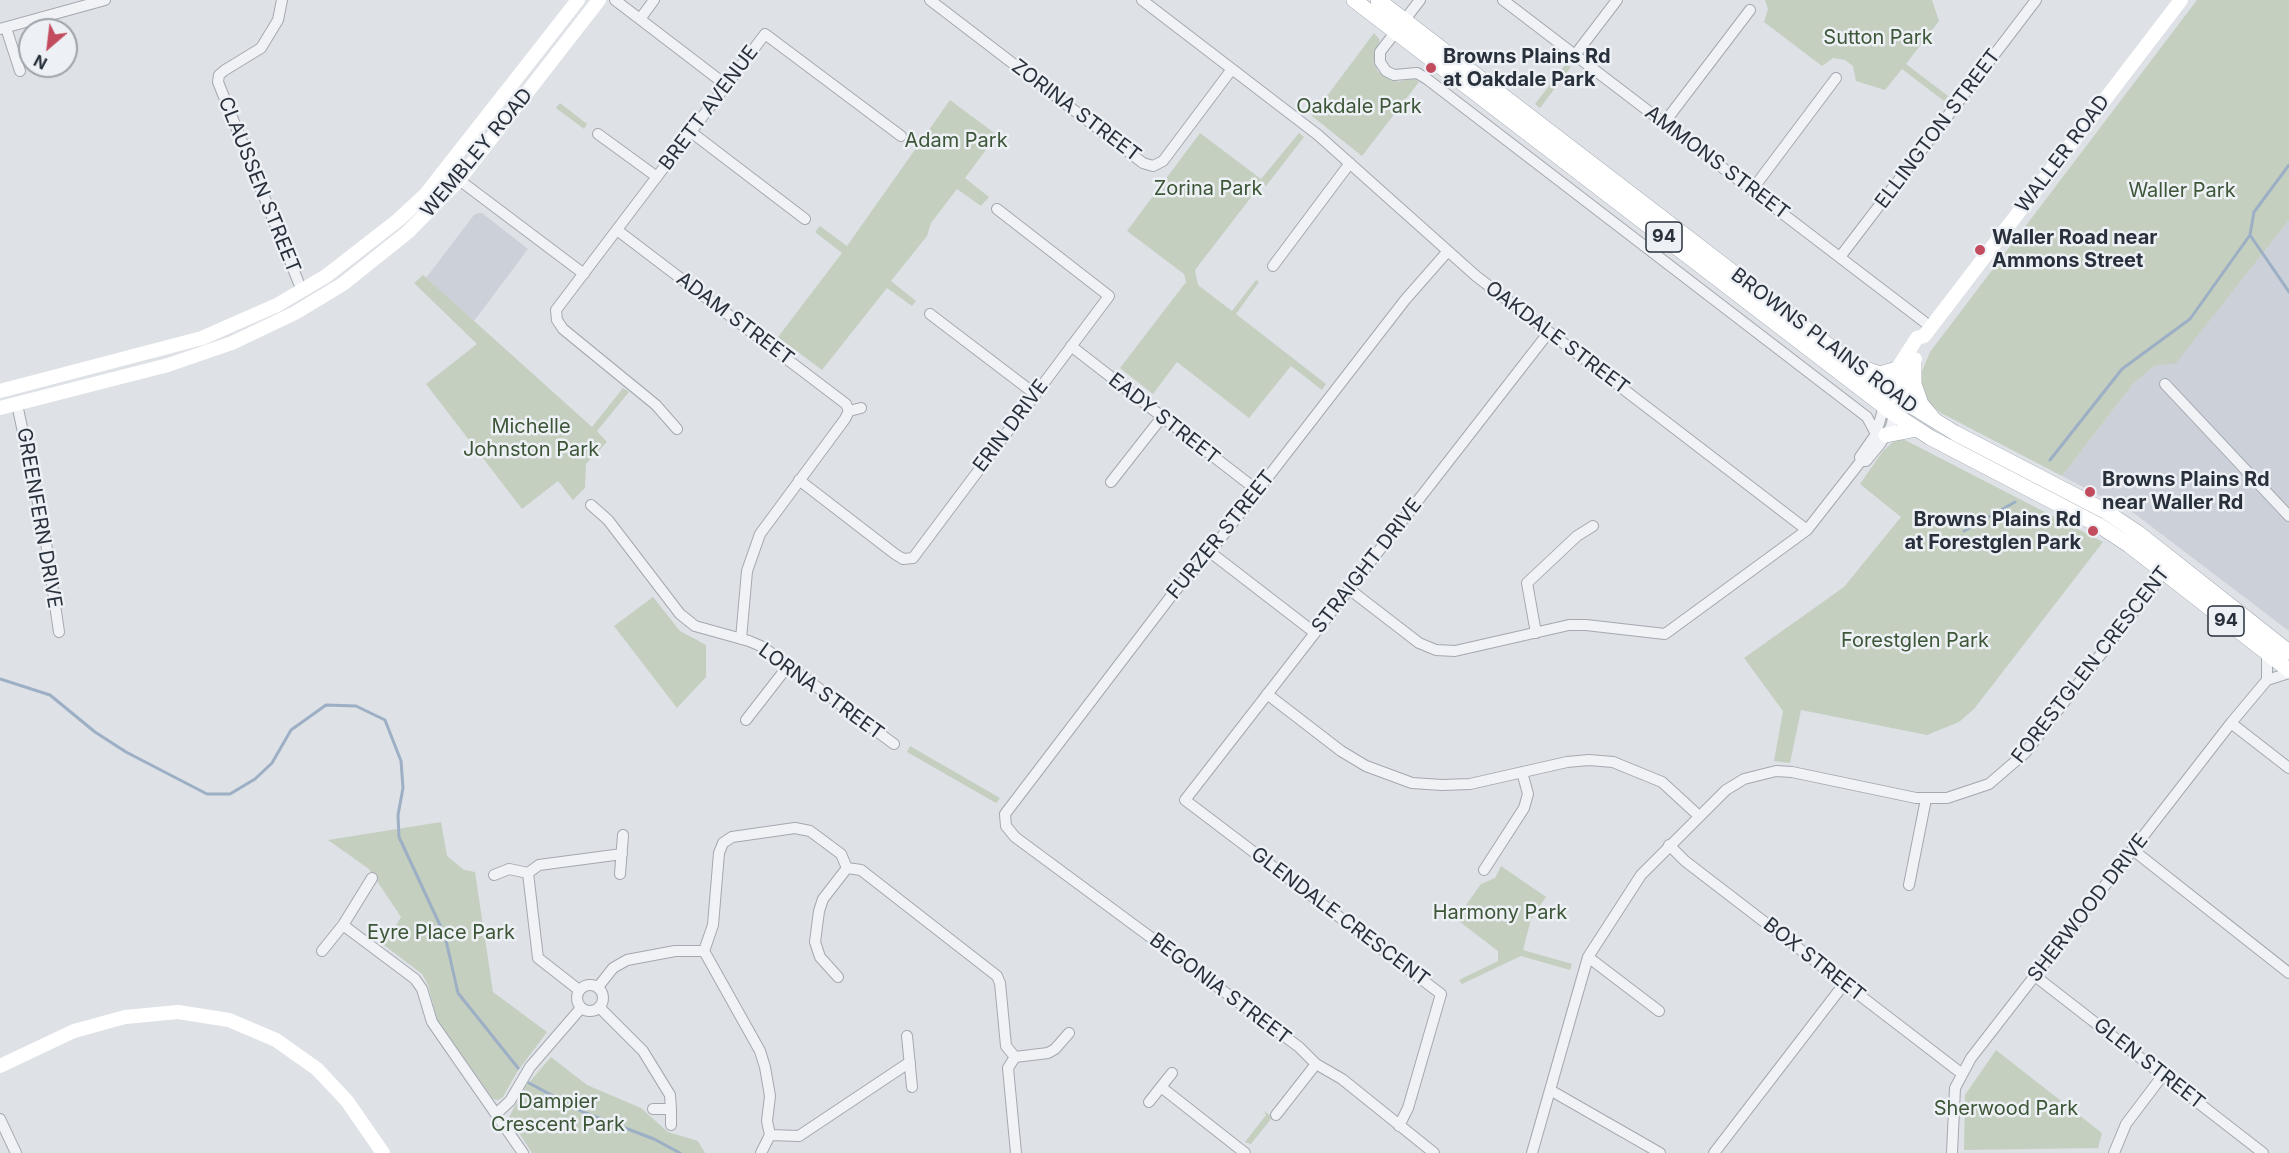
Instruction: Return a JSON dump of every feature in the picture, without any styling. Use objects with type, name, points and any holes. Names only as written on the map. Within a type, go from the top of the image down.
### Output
[{"type":"main road","name":"WEMBLEY ROAD","points":[[0,391],[202,338],[248,319],[302,291],[352,257],[398,220],[446,170],[578,0]]},
{"type":"main road","name":"WEMBLEY ROAD","points":[[0,408],[195,356],[232,343],[295,314],[379,257],[435,207],[459,180],[599,0]]},
{"type":"main road","name":"BROWNS PLAINS ROAD","points":[[1354,0],[1400,26],[1849,362],[1917,429],[2100,526],[2169,567],[2289,652]]},
{"type":"main road","name":"BROWNS PLAINS ROAD","points":[[1378,0],[1400,26],[1891,403],[1937,423],[2105,511],[2289,671]]},
{"type":"main road","name":"WALLER ROAD","points":[[1891,403],[1928,331],[2181,0]]},
{"type":"main road","name":"WALLER ROAD","points":[[1891,403],[1897,369],[1917,338],[1928,331]]},
{"type":"main road","points":[[1914,360],[1913,377],[1921,404],[1937,423]]},
{"type":"main road","points":[[1849,362],[1880,374],[1897,369]]},
{"type":"main road","points":[[59,377],[62,392]]},
{"type":"main road","points":[[1881,435],[1917,429]]},
{"type":"main road","points":[[0,1066],[74,1031],[125,1017],[178,1012],[229,1020],[276,1040],[317,1069],[347,1101],[383,1153]]},
{"type":"street","points":[[18,66],[3,28],[105,0]]},
{"type":"street","name":"CLAUSSEN STREET","points":[[282,0],[278,20],[261,48],[225,70],[219,75],[218,82],[302,291]]},
{"type":"street","points":[[615,0],[726,85]]},
{"type":"street","points":[[640,19],[654,0]]},
{"type":"street","name":"ZORINA STREET","points":[[930,0],[1143,163],[1153,166],[1163,161],[1232,69]]},
{"type":"street","name":"OAKDALE STREET","points":[[1142,0],[1318,135],[1448,251],[1807,530]]},
{"type":"street","points":[[1400,26],[1420,0]]},
{"type":"street","name":"AMMONS STREET","points":[[1503,0],[1840,257],[1928,331]]},
{"type":"street","points":[[1575,55],[1617,0]]},
{"type":"street","name":"ELLINGTON STREET","points":[[1840,257],[2036,0]]},
{"type":"street","points":[[1664,123],[1750,10]]},
{"type":"street","name":"BROWNS PLAINS ROAD","points":[[1400,26],[1379,56],[1386,72],[1394,75],[1418,73],[1428,79],[1872,421],[1881,435]]},
{"type":"street","name":"BRETT AVENUE","points":[[676,429],[656,405],[563,329],[557,320],[556,310],[765,34],[901,136]]},
{"type":"street","points":[[1752,190],[1836,78]]},
{"type":"street","points":[[691,132],[805,219]]},
{"type":"street","points":[[598,134],[657,177]]},
{"type":"street","points":[[1273,266],[1350,163]]},
{"type":"street","points":[[446,170],[584,274]]},
{"type":"street","name":"ERIN DRIVE","points":[[799,480],[895,554],[903,559],[913,558],[1109,296],[998,209]]},
{"type":"street","name":"ADAM STREET","points":[[617,230],[846,404],[849,411]]},
{"type":"street","name":"FURZER STREET","points":[[1006,826],[1005,813],[1175,591],[1210,552],[1405,300],[1448,251]]},
{"type":"street","points":[[930,314],[1035,394]]},
{"type":"street","name":"STRAIGHT DRIVE","points":[[1185,800],[1550,332]]},
{"type":"street","name":"EADY STREET","points":[[1071,346],[1258,491]]},
{"type":"street","points":[[2165,384],[2289,516]]},
{"type":"street","points":[[1349,590],[1419,643],[1436,650],[1455,651],[1586,624],[1665,634],[1807,530],[1861,461],[1866,461],[1881,435],[1891,403]]},
{"type":"street","name":"GREENFERN DRIVE","points":[[17,404],[45,536],[59,632]]},
{"type":"street","points":[[741,639],[747,571],[751,554],[760,534],[849,411],[861,408]]},
{"type":"street","points":[[1111,482],[1162,417]]},
{"type":"street","name":"LORNA STREET","points":[[591,506],[608,520],[680,614],[695,626],[763,647],[894,744]]},
{"type":"street","points":[[1536,633],[1527,582],[1577,536],[1593,526]]},
{"type":"street","points":[[1210,552],[1315,633]]},
{"type":"street","name":"FORESTGLEN CRESCENT","points":[[1532,1153],[1588,957],[1641,874],[1726,790],[1744,779],[1776,771],[1792,772],[1926,798],[1947,798],[1969,793],[2006,772],[2025,753],[2169,567]]},
{"type":"street","points":[[2267,653],[2267,680],[2289,671]]},
{"type":"street","points":[[746,720],[788,666]]},
{"type":"street","name":"SHERWOOD DRIVE","points":[[1952,1153],[1952,1103],[1961,1073],[2231,723],[2267,680]]},
{"type":"street","points":[[1267,694],[1341,751],[1366,766],[1404,780],[1442,785],[1470,784],[1567,762],[1589,760],[1613,762],[1662,782],[1700,816]]},
{"type":"street","points":[[2231,723],[2289,768]]},
{"type":"street","points":[[1484,870],[1524,808],[1528,794],[1522,772]]},
{"type":"street","points":[[1909,885],[1926,798]]},
{"type":"street","name":"GLENDALE CRESCENT","points":[[1185,800],[1441,994],[1408,1108],[1399,1126]]},
{"type":"street","name":"BEGONIA STREET","points":[[1006,826],[1015,837],[1299,1047],[1316,1064],[1342,1080],[1434,1153]]},
{"type":"street","points":[[761,1153],[770,1135],[768,1083],[760,1051],[704,951],[713,925],[719,853],[723,843],[732,837],[803,829],[810,831],[841,854],[847,868]]},
{"type":"street","points":[[620,874],[623,836]]},
{"type":"street","name":"BOX STREET","points":[[1669,845],[1685,861],[1961,1073]]},
{"type":"street","points":[[2133,850],[2289,973]]},
{"type":"street","points":[[528,873],[538,864],[621,854]]},
{"type":"street","points":[[838,977],[820,957],[815,942],[819,911],[824,899],[847,868]]},
{"type":"street","points":[[847,868],[861,870],[991,969],[1000,983],[1006,1046],[1015,1057]]},
{"type":"street","points":[[494,875],[508,869],[528,873]]},
{"type":"street","points":[[528,873],[538,958],[579,990]]},
{"type":"street","points":[[322,951],[342,925],[372,878]]},
{"type":"street","points":[[342,925],[415,979],[422,989],[432,1022],[523,1153]]},
{"type":"street","points":[[598,987],[613,968],[627,960],[675,951],[704,951]]},
{"type":"street","points":[[1588,957],[1659,1011]]},
{"type":"street","name":"GLEN STREET","points":[[2035,976],[2263,1153]]},
{"type":"street","points":[[1714,1153],[1844,984]]},
{"type":"street","points":[[579,990],[590,985],[598,987]]},
{"type":"street","points":[[579,990],[577,1001],[581,1008],[588,1011],[599,1007],[603,999],[598,987]]},
{"type":"street","points":[[599,1007],[643,1052],[670,1095],[671,1125]]},
{"type":"street","points":[[497,1113],[510,1101],[530,1067],[581,1008]]},
{"type":"street","points":[[1015,1057],[1048,1053],[1056,1049],[1068,1033]]},
{"type":"street","points":[[907,1036],[912,1087]]},
{"type":"street","points":[[1015,1057],[1008,1068],[1016,1153]]},
{"type":"street","points":[[770,1135],[799,1136],[910,1062]]},
{"type":"street","points":[[1276,1115],[1316,1064]]},
{"type":"street","points":[[1149,1102],[1172,1073]]},
{"type":"street","points":[[2114,1153],[2126,1124],[2163,1076]]},
{"type":"street","points":[[1161,1087],[1242,1152]]},
{"type":"street","points":[[1550,1090],[1660,1153]]},
{"type":"street","points":[[653,1109],[671,1109]]},
{"type":"street","points":[[0,1119],[16,1153]]},
{"type":"shaded area","points":[[482,213],[528,249],[474,321],[426,278],[474,215]]},
{"type":"shaded area","points":[[2289,220],[2289,631],[2135,514],[2062,476],[2133,384],[2154,366],[2176,362]]},
{"type":"green space","name":"Sutton Park","points":[[1765,0],[1932,0],[1939,21],[1906,64],[1948,96],[1944,101],[1902,69],[1885,90],[1856,81],[1853,66],[1845,60],[1833,58],[1822,66],[1764,22],[1768,9]]},
{"type":"green space","name":"Waller Park","points":[[2197,0],[2289,0],[2289,220],[2176,363],[2154,366],[2133,384],[2062,476],[1941,413],[1925,400],[1920,376],[1930,352]]},
{"type":"green space","name":"Oakdale Park","points":[[1374,33],[1380,40],[1375,52],[1374,63],[1378,72],[1398,82],[1413,78],[1419,82],[1362,156],[1312,116]]},
{"type":"green space","points":[[1566,64],[1571,67],[1540,108],[1535,104]]},
{"type":"green space","name":"Adam Park","points":[[950,100],[997,135],[965,178],[989,197],[981,206],[957,189],[931,223],[927,236],[891,281],[916,301],[912,306],[887,288],[822,370],[778,337],[842,253],[815,232],[820,226],[847,246]]},
{"type":"green space","points":[[560,103],[587,124],[584,129],[556,108]]},
{"type":"green space","name":"Zorina Park","points":[[1200,133],[1261,179],[1299,133],[1304,137],[1266,186],[1262,183],[1195,270],[1198,285],[1232,311],[1256,280],[1259,282],[1236,314],[1326,384],[1322,390],[1291,366],[1249,418],[1177,362],[1153,394],[1120,368],[1186,282],[1184,274],[1127,231]]},
{"type":"green space","name":"Michelle Johnston Park","points":[[423,275],[592,427],[623,388],[629,392],[597,431],[607,442],[586,464],[585,488],[573,500],[558,481],[522,509],[426,384],[477,344],[414,283]]},
{"type":"green space","name":"Forestglen Park","points":[[1895,440],[1905,440],[2103,542],[1974,709],[1959,722],[1927,735],[1801,710],[1790,763],[1774,761],[1783,711],[1744,658],[1844,587],[1901,517],[1860,484],[1883,451]]},
{"type":"green space","points":[[653,597],[680,631],[706,645],[706,677],[677,708],[614,626]]},
{"type":"green space","points":[[910,746],[1000,798],[996,803],[907,752]]},
{"type":"green space","name":"Eyre Place Park","points":[[441,822],[447,856],[464,870],[475,872],[493,992],[547,1032],[517,1072],[503,1097],[498,1100],[493,1099],[437,1019],[428,985],[422,974],[384,945],[401,917],[369,869],[328,840]]},
{"type":"green space","name":"Harmony Park","points":[[1501,866],[1546,897],[1531,919],[1523,950],[1572,964],[1570,970],[1521,956],[1462,984],[1459,980],[1498,961],[1498,951],[1456,919],[1481,884],[1495,878]]},
{"type":"green space","name":"Sherwood Park","points":[[1996,1050],[2102,1133],[2098,1148],[1964,1150],[1965,1095]]},
{"type":"green space","name":"Dampier Crescent Park","points":[[551,1057],[587,1085],[641,1108],[668,1132],[698,1141],[705,1153],[532,1153],[509,1117],[526,1086]]},
{"type":"green space","points":[[1264,1111],[1277,1120],[1271,1119],[1251,1144],[1245,1142],[1266,1115]]},
{"type":"waterway","points":[[2289,165],[2254,212],[2250,235],[2289,292]]},
{"type":"waterway","points":[[2050,460],[2122,369],[2190,319],[2250,235]]},
{"type":"waterway","points":[[1964,531],[2015,502]]},
{"type":"waterway","points":[[0,679],[50,695],[95,732],[126,752],[207,794],[230,794],[255,779],[272,763],[291,730],[326,705],[356,706],[385,720],[401,761],[403,788],[398,815],[399,837],[445,936],[458,993],[518,1068]]},
{"type":"waterway","points":[[529,1083],[583,1112],[654,1139],[680,1153]]},
{"type":"place","name":"Browns Plains Rd at Oakdale Park","points":[[1431,68]]},
{"type":"place","name":"Waller Road near Ammons Street","points":[[1980,250]]},
{"type":"place","name":"Browns Plains Rd near Waller Rd","points":[[2090,492]]},
{"type":"place","name":"Browns Plains Rd at Forestglen Park","points":[[2093,531]]}]
